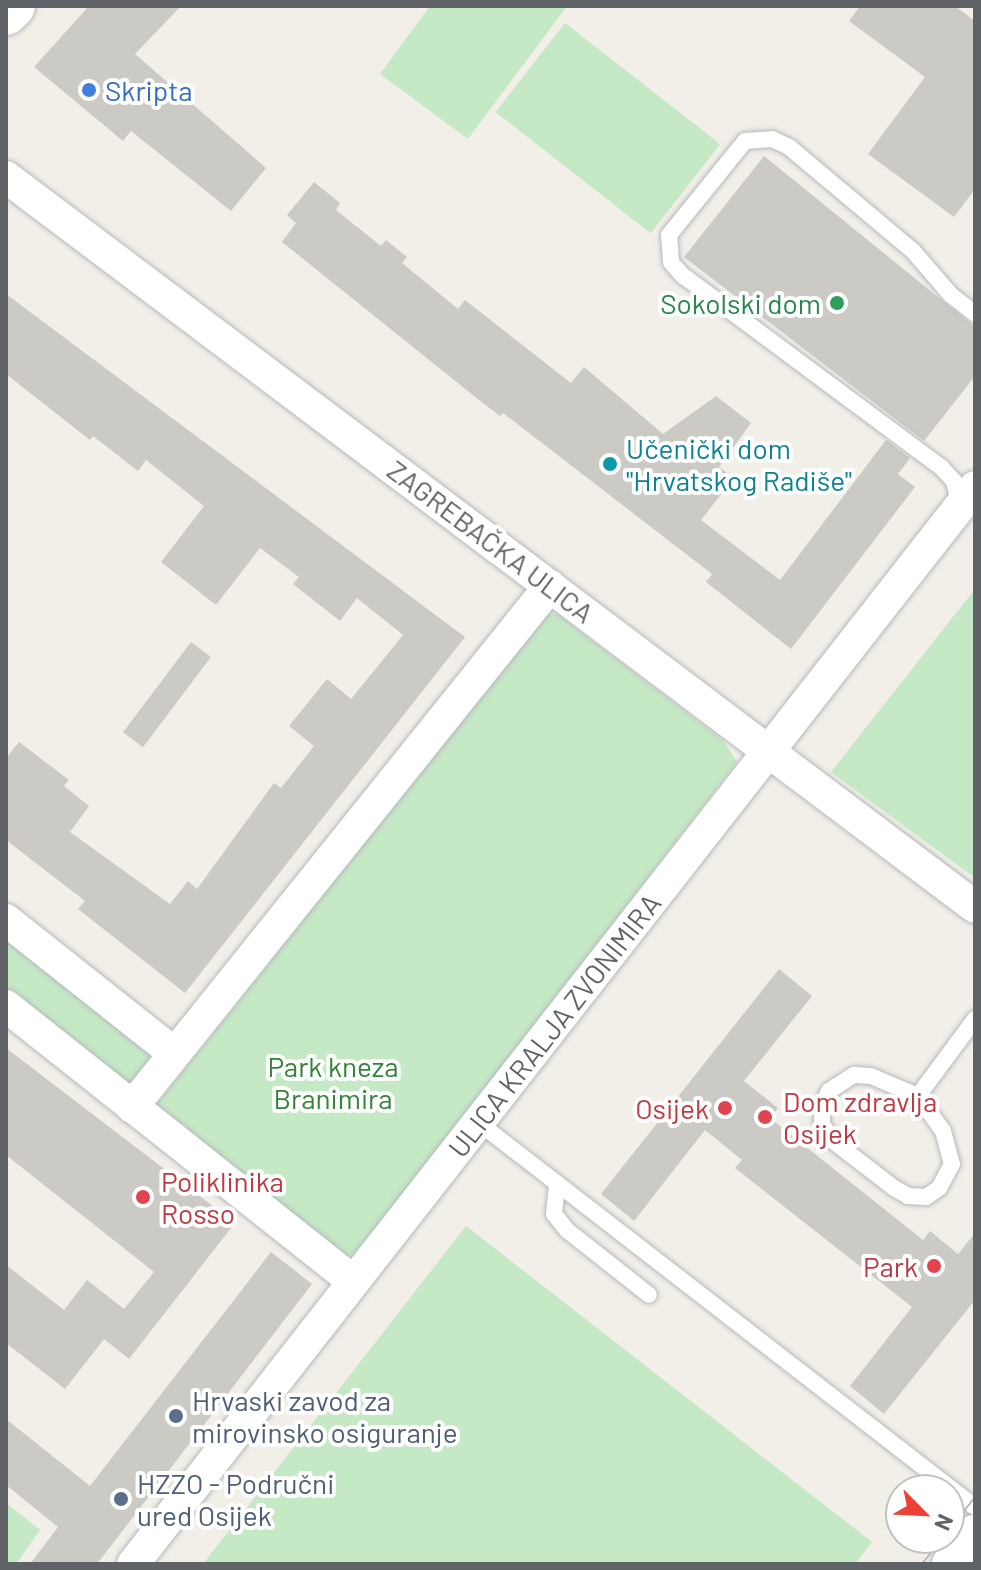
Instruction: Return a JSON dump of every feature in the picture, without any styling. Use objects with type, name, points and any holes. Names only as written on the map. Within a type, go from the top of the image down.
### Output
[{"type":"main road","points":[[6,13],[13,6]]},
{"type":"street","name":"ZAGREBAČKA ULICA","points":[[6,177],[975,907]]},
{"type":"street","name":"ULICA KRALJA ZVONIMIRA","points":[[133,1564],[968,496]]},
{"type":"street","points":[[132,1107],[550,586]]},
{"type":"street","points":[[6,920],[174,1053]]},
{"type":"street","points":[[6,1006],[353,1281]]},
{"type":"street","points":[[952,1564],[975,1535]]},
{"type":"lane","points":[[968,496],[942,468],[683,276],[671,262],[669,235],[745,141],[772,139],[789,147],[913,251],[951,295],[975,314]]},
{"type":"lane","points":[[918,1096],[975,1019]]},
{"type":"lane","points":[[854,1075],[871,1076],[918,1096],[951,1151],[948,1176],[926,1197],[908,1196],[894,1188],[832,1140],[822,1124],[822,1105],[829,1091],[854,1075]]},
{"type":"lane","points":[[479,1123],[975,1507]]},
{"type":"lane","points":[[557,1185],[554,1214],[568,1231],[649,1295]]},
{"type":"green space","points":[[430,6],[567,6],[468,139],[380,74]]},
{"type":"green space","points":[[565,23],[720,144],[651,233],[495,112]]},
{"type":"green space","points":[[975,589],[975,878],[831,772]]},
{"type":"green space","name":"Park kneza Branimira","points":[[546,614],[557,614],[723,740],[737,762],[360,1252],[344,1257],[152,1110]]},
{"type":"green space","points":[[6,937],[155,1056],[124,1091],[6,997]]},
{"type":"green space","points":[[466,1226],[872,1542],[855,1564],[203,1564]]},
{"type":"green space","points":[[6,1503],[40,1530],[16,1564],[6,1564]]},
{"type":"building","points":[[89,6],[181,6],[135,54],[266,168],[231,211],[131,131],[123,141],[34,67]]},
{"type":"building","points":[[860,6],[955,6],[975,21],[975,189],[954,217],[868,154],[925,77],[849,21]]},
{"type":"building","name":"Sokolski dom","points":[[764,156],[975,327],[975,376],[924,441],[684,257]]},
{"type":"building","points":[[314,182],[340,203],[336,210],[381,246],[386,240],[407,257],[402,263],[458,309],[465,300],[571,383],[584,367],[663,434],[716,396],[751,423],[719,467],[734,478],[701,520],[780,580],[886,440],[910,458],[898,474],[915,487],[791,649],[706,582],[712,574],[503,413],[500,416],[474,396],[282,242],[296,223],[287,215]]},
{"type":"building","points":[[6,294],[465,637],[185,993],[78,909],[85,901],[6,840],[6,758],[19,742],[69,780],[64,786],[89,806],[70,832],[170,904],[188,881],[197,889],[274,783],[281,788],[314,746],[289,726],[327,679],[351,699],[403,635],[357,598],[340,621],[293,584],[299,577],[260,548],[216,605],[161,562],[204,506],[146,460],[138,471],[93,436],[90,440],[6,374]]},
{"type":"building","points":[[191,642],[211,657],[143,747],[123,732]]},
{"type":"building","points":[[779,969],[812,996],[744,1081],[778,1108],[770,1118],[923,1240],[930,1231],[958,1254],[975,1233],[975,1300],[884,1414],[850,1386],[912,1307],[735,1168],[742,1160],[705,1130],[634,1221],[601,1194]]},
{"type":"building","points":[[6,1048],[235,1223],[129,1359],[104,1339],[65,1389],[6,1343],[6,1265],[64,1310],[87,1280],[124,1309],[154,1272],[6,1155]]},
{"type":"building","points":[[271,1252],[312,1284],[97,1564],[30,1564],[58,1527],[6,1485],[6,1419],[90,1486]]},
{"type":"tram line","points":[[965,1510],[975,1497]]},
{"type":"tram line","points":[[922,1564],[930,1554]]},
{"type":"place","name":"Skripta","points":[[89,90]]},
{"type":"place","name":"Sokolski dom","points":[[837,303]]},
{"type":"place","name":"Učenički dom \"Hrvatskog Radiše\"","points":[[610,464]]},
{"type":"place","name":"Osijek","points":[[725,1108]]},
{"type":"place","name":"Dom zdravlja Osijek","points":[[765,1117]]},
{"type":"place","name":"Poliklinika Rosso","points":[[143,1197]]},
{"type":"place","name":"Park","points":[[934,1266]]},
{"type":"place","name":"Hrvaski zavod za mirovinsko osiguranje","points":[[176,1416]]},
{"type":"place","name":"HZZO - Područni ured Osijek","points":[[121,1499]]}]
